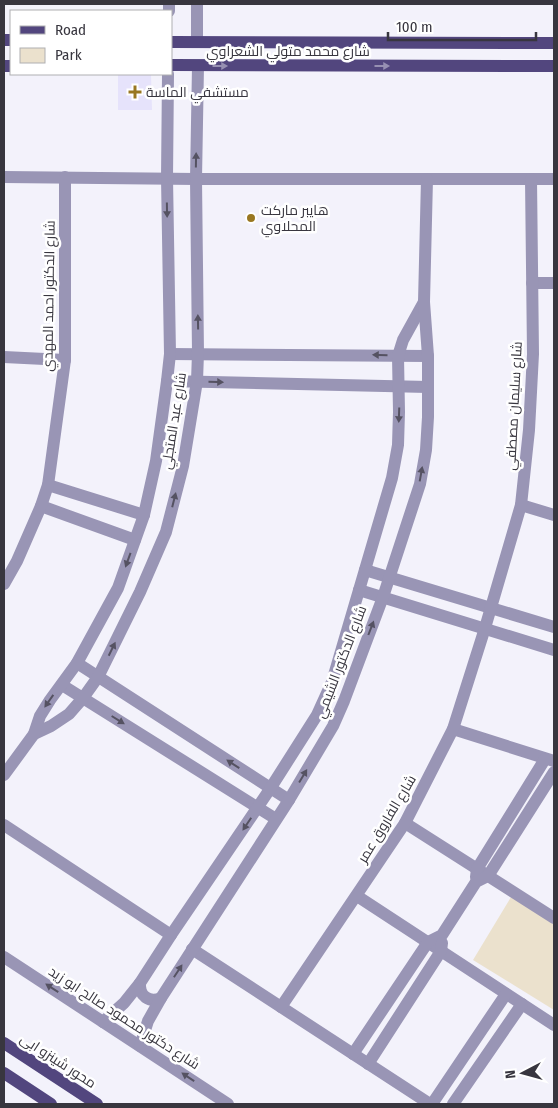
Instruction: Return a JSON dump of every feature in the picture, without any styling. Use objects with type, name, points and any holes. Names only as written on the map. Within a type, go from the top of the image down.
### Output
[{"type":"main road","name":"شارع محمد متولي الشعراوي","points":[[172,42],[554,43]]},
{"type":"main road","name":"شارع محمد متولي الشعراوي","points":[[172,65],[554,66]]},
{"type":"main road","name":"محور شينزو ابى","points":[[4,1043],[97,1104]]},
{"type":"main road","points":[[4,1073],[52,1104]]},
{"type":"street","points":[[197,4],[197,42]]},
{"type":"street","name":"شارع عبد المتجلي","points":[[34,734],[52,726],[69,714],[98,677],[140,592],[166,532],[183,466],[197,381],[196,179],[198,66]]},
{"type":"street","name":"شارع عبد المتجلي","points":[[4,775],[34,734],[40,716],[77,663],[118,588],[144,516],[156,461],[170,354],[167,178],[168,75]]},
{"type":"street","points":[[4,177],[554,179]]},
{"type":"street","name":"شارع الدكتور احمد المهدي","points":[[4,584],[17,561],[48,485],[65,360],[65,177]]},
{"type":"street","name":"شارع الدكتور الشيمي","points":[[140,1046],[148,1021],[161,998],[288,800],[339,714],[383,597],[420,484],[426,450],[428,356],[424,302],[427,179]]},
{"type":"street","name":"شارع سليمان مصطفي","points":[[485,628],[522,505],[530,430],[533,354],[531,179]]},
{"type":"street","points":[[532,283],[554,283]]},
{"type":"street","name":"شارع الدكتور الشيمي","points":[[103,1022],[124,1003],[140,983],[258,808],[314,720],[332,682],[394,470],[398,446],[398,356],[404,340],[424,302]]},
{"type":"street","points":[[170,354],[428,356]]},
{"type":"street","points":[[4,357],[65,360]]},
{"type":"street","points":[[168,380],[428,387]]},
{"type":"street","points":[[48,485],[144,516]]},
{"type":"street","points":[[522,505],[554,515]]},
{"type":"street","points":[[41,506],[136,540]]},
{"type":"street","points":[[366,570],[554,627]]},
{"type":"street","points":[[359,590],[554,650]]},
{"type":"street","name":"شارع الفاروق عمر","points":[[282,1007],[405,823],[453,729],[485,628]]},
{"type":"street","points":[[77,663],[288,800]]},
{"type":"street","points":[[62,685],[276,819]]},
{"type":"street","points":[[453,729],[550,760],[477,869]]},
{"type":"street","points":[[352,1054],[428,942],[442,935],[554,772]]},
{"type":"street","points":[[405,823],[477,869],[482,879],[554,918]]},
{"type":"street","points":[[4,825],[171,935]]},
{"type":"street","points":[[357,896],[554,1025]]},
{"type":"street","points":[[368,1064],[442,951],[442,935]]},
{"type":"street","points":[[192,949],[431,1104],[506,994]]},
{"type":"street","name":"شارع دكتور محمود صالح ابو زيد","points":[[4,957],[228,1104]]},
{"type":"street","points":[[140,983],[140,990],[147,998],[154,1000],[161,998]]},
{"type":"street","points":[[453,1104],[522,1004]]},
{"type":"shaded area","name":"مستشفي الماسة","points":[[118,75],[151,75],[152,110],[118,110]]},
{"type":"green space","points":[[511,897],[554,924],[554,1010],[473,960]]},
{"type":"place","name":"مستشفي الماسة","points":[[135,92]]},
{"type":"place","name":"هايبر ماركت المحلاوي","points":[[251,218]]}]
